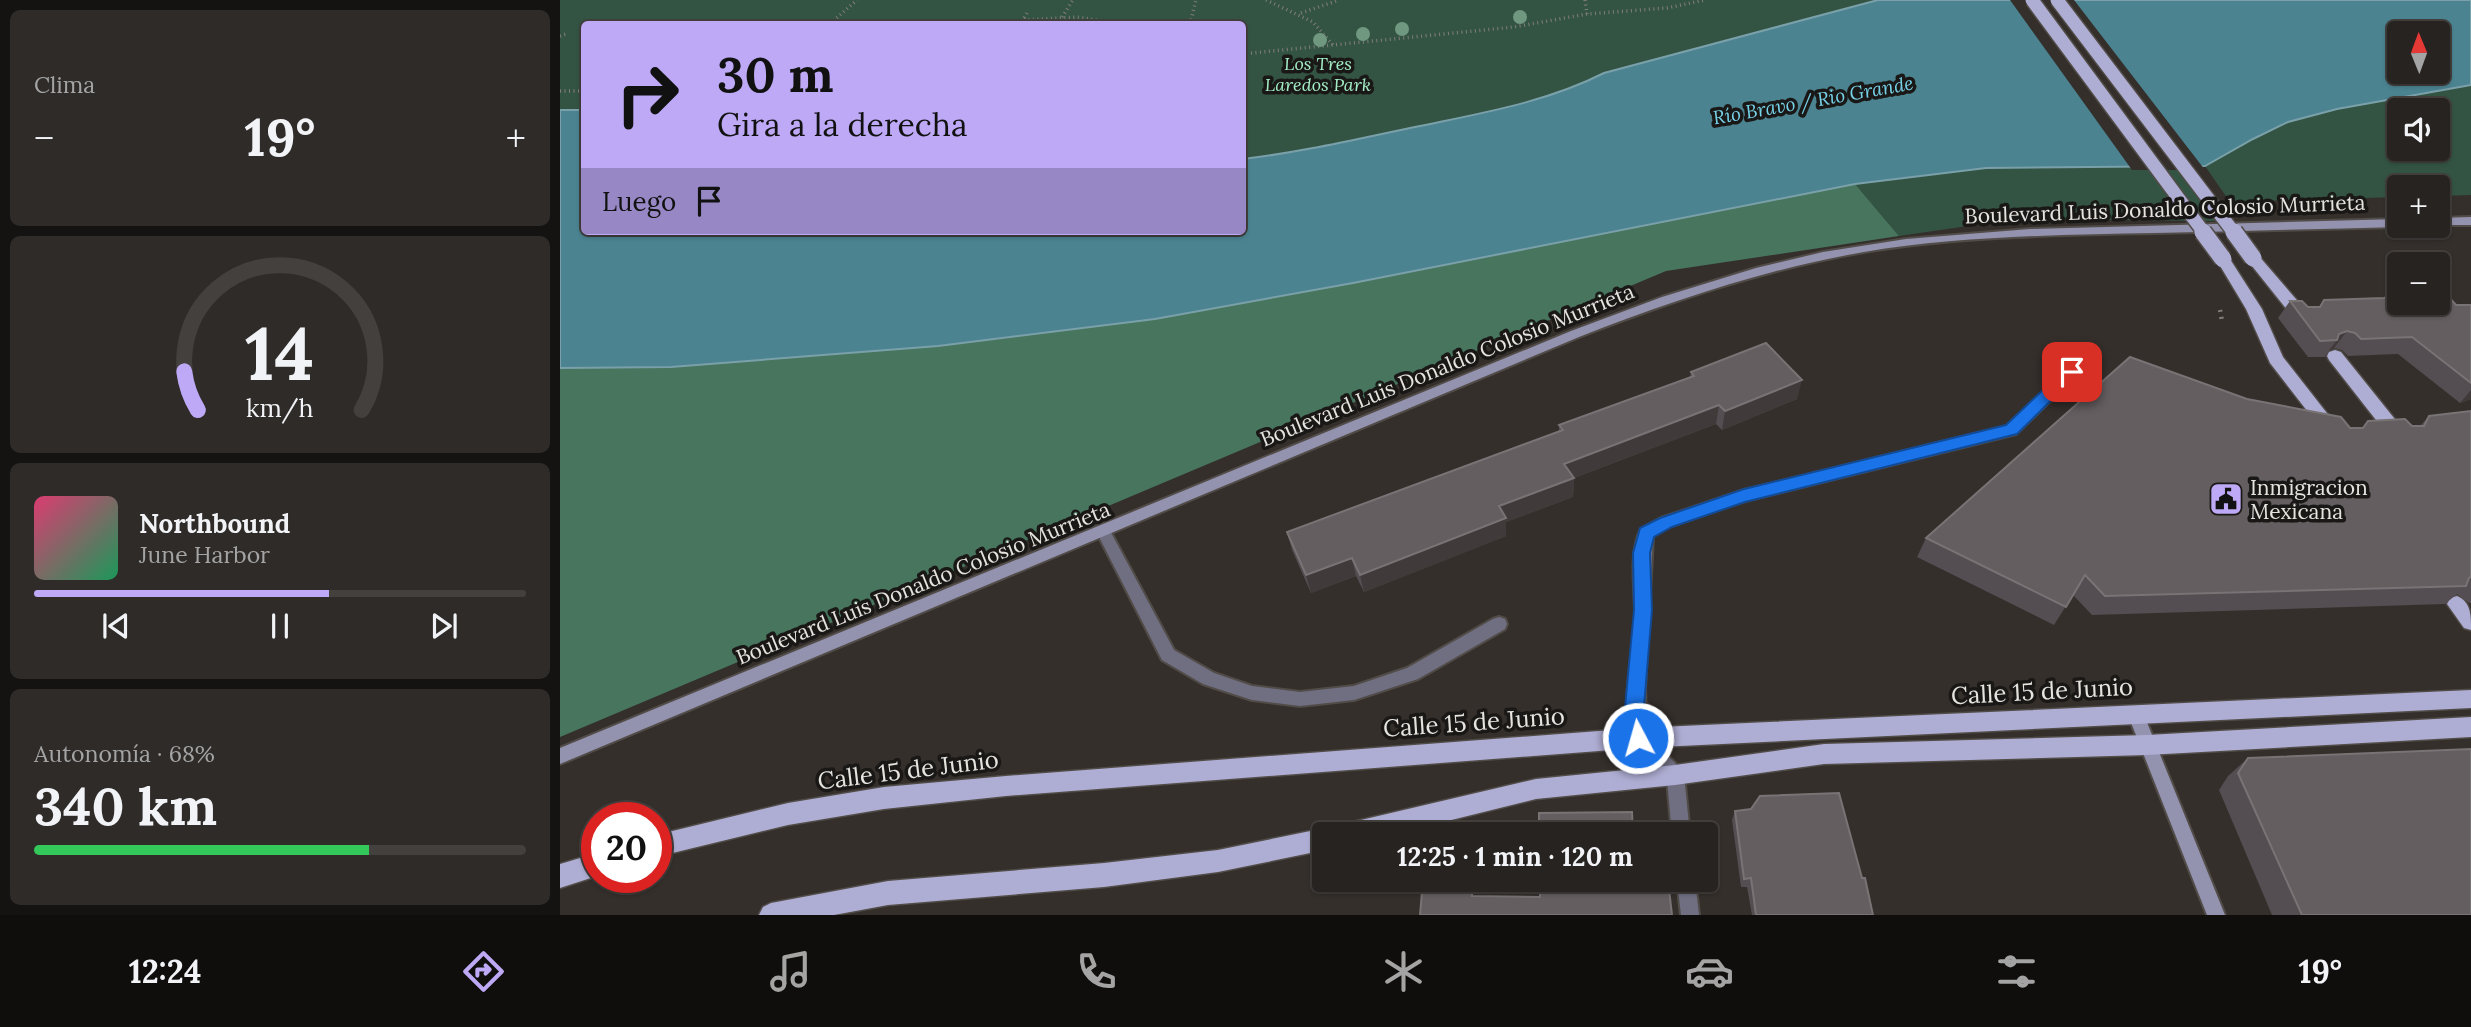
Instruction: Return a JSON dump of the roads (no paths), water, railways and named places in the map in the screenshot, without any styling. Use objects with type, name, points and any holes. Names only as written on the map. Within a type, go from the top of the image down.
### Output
[{"type":"main road","points":[[2032,0],[2223,259],[2254,309],[2276,359],[2340,440]]},
{"type":"main road","points":[[2057,0],[2253,258],[2302,317]]},
{"type":"main road","points":[[2450,222],[2471,221]]},
{"type":"main road","name":"Boulevard Luis Donaldo Colosio Murrieta","points":[[560,756],[1454,383],[1650,305],[1728,280],[1821,256],[1910,242],[2007,232],[2387,223]]},
{"type":"main road","points":[[2335,356],[2400,438]]},
{"type":"main road","points":[[2457,604],[2471,622]]},
{"type":"main road","name":"Calle 15 de Junio","points":[[672,842],[788,814],[884,798],[1638,738],[2471,699]]},
{"type":"main road","points":[[2136,715],[2216,915]]},
{"type":"main road","points":[[1398,822],[1536,789],[1675,775],[1824,754],[2147,745],[2471,727]]},
{"type":"main road","points":[[771,915],[887,893],[1104,875],[1218,861],[1312,842]]},
{"type":"main road","points":[[560,876],[581,869]]},
{"type":"street","points":[[1680,822],[1675,775],[1638,738],[1634,707],[1643,610],[1641,553],[1646,533],[1666,523],[1744,496],[2011,430],[2072,372]]},
{"type":"street","points":[[1103,531],[1168,655],[1209,678],[1252,693],[1300,699],[1354,694],[1412,674],[1499,624]]},
{"type":"street","points":[[1687,892],[1690,915]]},
{"type":"water","name":"Río Bravo / Rio Grande","points":[[1878,0],[2471,0],[2471,85],[2387,98],[2288,122],[2205,166],[1986,168],[1855,184],[1353,283],[1155,319],[938,346],[671,367],[560,368],[560,110],[581,110],[581,235],[1246,235],[1246,159],[1310,149],[1490,111],[1560,92],[1604,73]]},
{"type":"place","name":"Inmigracion Mexicana","points":[[2226,499]]},
{"type":"park label","name":"Los Tres Laredos Park","points":[[1318,73]]}]
